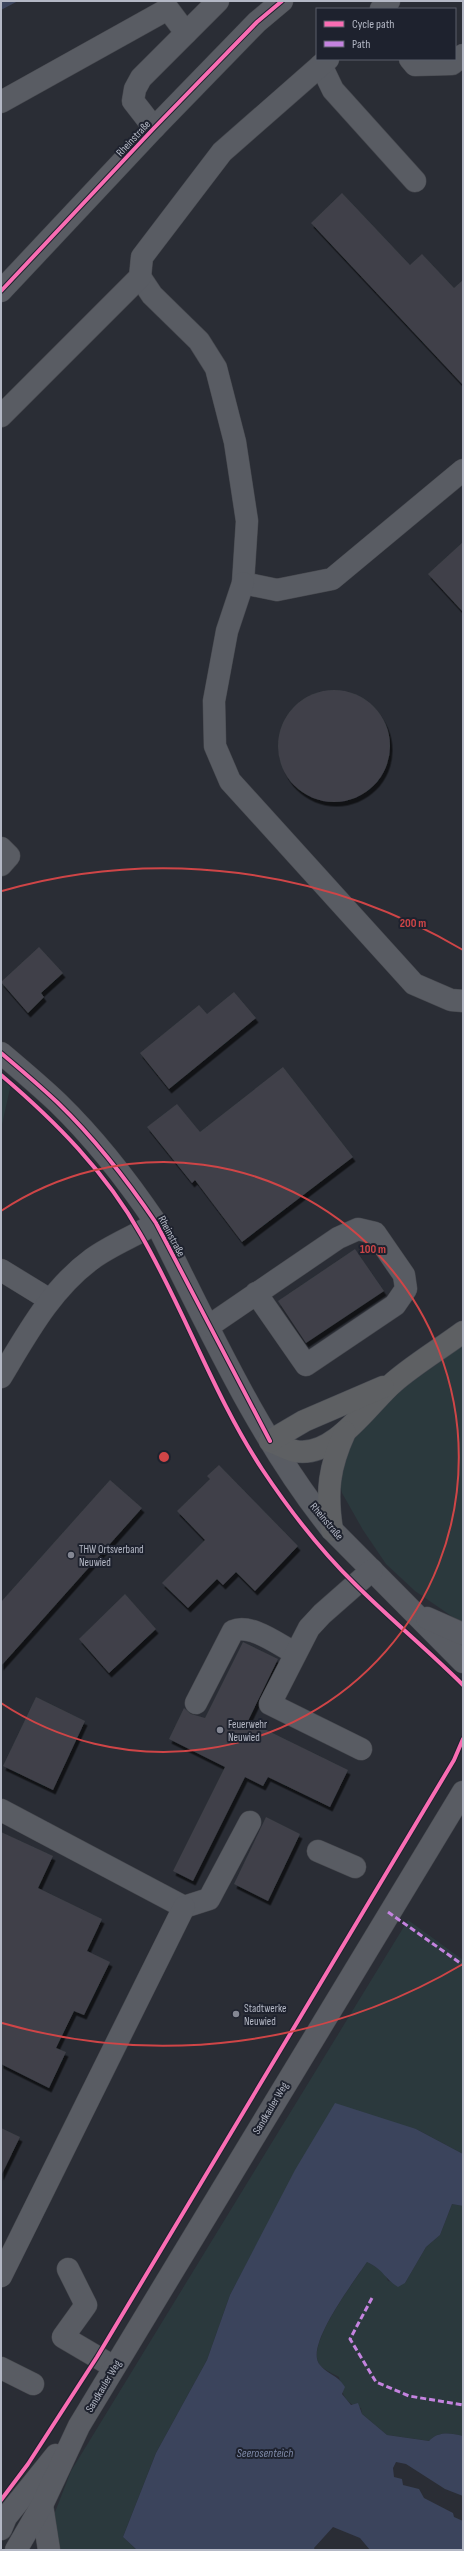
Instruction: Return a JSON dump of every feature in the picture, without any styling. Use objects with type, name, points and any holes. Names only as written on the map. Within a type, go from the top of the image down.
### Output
[{"type":"highway","points":[[270,1441],[295,1451],[305,1451],[326,1445],[345,1432],[394,1382],[463,1332]]},
{"type":"highway","points":[[270,1441],[304,1421],[394,1382]]},
{"type":"highway","points":[[332,1530],[328,1505],[329,1479],[334,1455],[345,1432]]},
{"type":"street","points":[[154,128],[133,101],[135,89],[141,78],[218,1]]},
{"type":"street","name":"Rheinstraße","points":[[1,291],[154,128],[257,22],[282,1]]},
{"type":"street","points":[[1,102],[168,9],[186,33]]},
{"type":"street","points":[[411,60],[415,65],[452,64],[463,55]]},
{"type":"street","points":[[1,416],[140,277],[142,257],[222,152],[324,62],[333,90],[415,181]]},
{"type":"street","points":[[140,277],[152,295],[199,341],[216,368],[235,442],[247,521],[243,583],[227,631],[214,701],[215,746],[230,781],[414,984],[451,1000],[463,1001]]},
{"type":"street","points":[[243,583],[277,590],[332,579],[463,470]]},
{"type":"street","points":[[1,848],[9,856],[1,865]]},
{"type":"street","name":"Rheinstraße","points":[[1,1052],[58,1103],[104,1152],[156,1223],[270,1441],[298,1485],[332,1530],[417,1613],[463,1662]]},
{"type":"street","name":"Rheinstraße","points":[[1,1376],[59,1287],[93,1259],[156,1223]]},
{"type":"street","points":[[209,1326],[338,1238],[358,1229],[375,1233],[404,1275],[406,1289],[395,1305],[306,1365],[256,1294]]},
{"type":"street","points":[[1,1270],[50,1300]]},
{"type":"street","points":[[361,1749],[270,1704],[309,1628],[322,1614],[372,1570]]},
{"type":"street","name":"Rheinstraße","points":[[417,1613],[463,1634]]},
{"type":"street","points":[[196,1704],[233,1631],[244,1629],[253,1632],[295,1653]]},
{"type":"street","name":"Sandkauler Weg","points":[[16,2550],[42,2505],[79,2426],[463,1792]]},
{"type":"street","points":[[1,1810],[184,1907],[209,1899],[250,1822]]},
{"type":"street","points":[[318,1851],[355,1868]]},
{"type":"street","points":[[1,2276],[184,1907]]},
{"type":"street","points":[[68,2269],[86,2305],[63,2337],[114,2367]]},
{"type":"street","points":[[1,2368],[33,2384]]},
{"type":"street","name":"Sandkauler Weg","points":[[1,2529],[6,2517],[79,2426]]},
{"type":"street","points":[[42,2505],[49,2550]]},
{"type":"shaded area","points":[[1,1075],[11,1084],[1,1129]]},
{"type":"shaded area","points":[[463,1345],[463,1624],[415,1591],[386,1564],[363,1530],[342,1493],[338,1474],[353,1431],[398,1392]]},
{"type":"shaded area","points":[[408,1920],[463,1960],[463,2154],[416,2129],[263,2233],[230,2295],[207,2360],[156,2453],[123,2537],[137,2550],[51,2550],[43,2543],[71,2471]]},
{"type":"shaded area","points":[[452,2204],[463,2206],[463,2436],[441,2434],[429,2441],[387,2435],[362,2414],[361,2408],[355,2406],[347,2400],[341,2388],[339,2377],[325,2370],[319,2364],[317,2354],[319,2342],[325,2328],[343,2297],[367,2262],[384,2271],[388,2281],[405,2283],[426,2247],[440,2235]]},
{"type":"water","points":[[1,1],[18,1],[1,10]]},
{"type":"water","name":"Seerosenteich","points":[[335,2103],[416,2129],[463,2154],[463,2206],[452,2204],[440,2235],[426,2247],[405,2283],[398,2287],[381,2271],[367,2262],[343,2297],[324,2329],[317,2356],[320,2365],[326,2371],[339,2379],[345,2387],[342,2394],[351,2405],[358,2403],[362,2414],[387,2435],[429,2441],[441,2434],[463,2436],[463,2496],[445,2489],[406,2464],[396,2462],[393,2468],[394,2477],[402,2479],[403,2485],[419,2489],[424,2498],[453,2513],[454,2517],[463,2521],[463,2550],[370,2550],[360,2538],[333,2527],[314,2548],[315,2550],[137,2550],[123,2537],[156,2453],[207,2360],[230,2295],[295,2170]]},
{"type":"building","points":[[342,193],[410,265],[422,254],[454,288],[463,280],[463,385],[311,223]]},
{"type":"building","points":[[463,542],[463,612],[428,574]]},
{"type":"building","points":[[334,690],[356,694],[374,706],[386,724],[390,746],[386,768],[374,786],[356,798],[334,802],[312,798],[294,786],[282,768],[278,746],[282,724],[294,706],[312,694]]},
{"type":"building","points":[[39,947],[63,973],[41,993],[44,997],[28,1013],[1,982]]},
{"type":"building","points":[[234,992],[256,1018],[169,1089],[140,1053],[199,1005],[207,1014]]},
{"type":"building","points":[[283,1067],[353,1157],[242,1242],[195,1180],[192,1183],[147,1127],[177,1104],[200,1132]]},
{"type":"building","points":[[355,1249],[384,1291],[306,1343],[278,1301]]},
{"type":"building","points":[[219,1465],[298,1546],[255,1591],[236,1572],[223,1585],[217,1579],[188,1608],[162,1583],[205,1540],[177,1511],[210,1479],[207,1476]]},
{"type":"building","name":"THW Ortsverband Neuwied","points":[[110,1480],[142,1508],[1,1666],[1,1602]]},
{"type":"building","points":[[125,1594],[156,1629],[109,1673],[79,1639]]},
{"type":"building","name":"Feuerwehr Neuwied","points":[[243,1642],[278,1659],[248,1721],[348,1770],[330,1807],[268,1777],[263,1786],[245,1777],[193,1881],[173,1871],[225,1767],[169,1739],[184,1708],[191,1714],[205,1718]]},
{"type":"building","points":[[36,1697],[85,1721],[53,1790],[3,1766]]},
{"type":"building","points":[[266,1817],[300,1834],[268,1901],[234,1884]]},
{"type":"building","points":[[1,1832],[53,1856],[38,1888],[102,1919],[87,1951],[110,1962],[84,2015],[74,2011],[56,2048],[66,2052],[49,2088],[1,2064]]},
{"type":"building","points":[[1,2128],[20,2137],[1,2176]]},
{"type":"marked path","points":[[388,1912],[463,1965]]},
{"type":"marked path","points":[[372,2298],[350,2339],[376,2382],[409,2396],[463,2405]]},
{"type":"cycle path","points":[[1,291],[154,128],[257,22],[282,1]]},
{"type":"cycle path","points":[[1,1053],[44,1090],[72,1117],[110,1160],[145,1207],[156,1223],[270,1441]]},
{"type":"cycle path","points":[[1,1075],[60,1129],[96,1169],[127,1212],[172,1293],[229,1412],[262,1469],[294,1515],[342,1571],[463,1685]]},
{"type":"cycle path","points":[[1,2500],[28,2464],[97,2357],[454,1760],[463,1739]]},
{"type":"place","name":"THW Ortsverband Neuwied","points":[[71,1555]]},
{"type":"place","name":"Feuerwehr Neuwied","points":[[220,1730]]},
{"type":"place","name":"Stadtwerke Neuwied","points":[[236,2014]]}]
